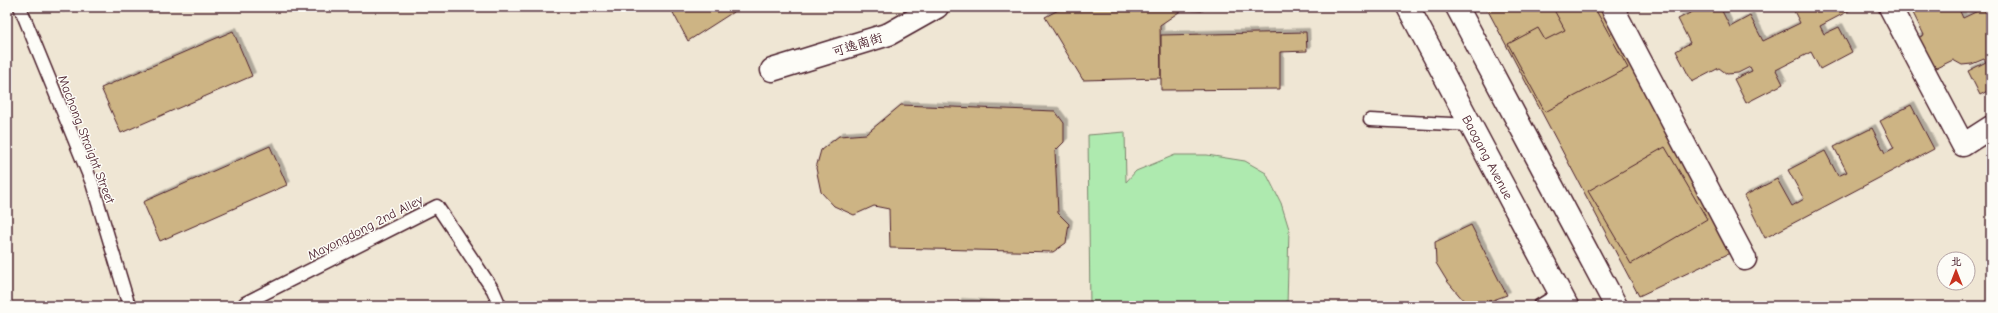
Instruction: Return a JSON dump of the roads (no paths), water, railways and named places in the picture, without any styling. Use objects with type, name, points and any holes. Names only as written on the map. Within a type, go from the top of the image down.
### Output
[{"type":"main road","name":"可逸南街","points":[[772,70],[890,34],[937,7]]},
{"type":"main road","name":"Baogang Avenue","points":[[1408,7],[1564,300]]},
{"type":"main road","points":[[1457,7],[1616,306]]},
{"type":"main road","points":[[1612,7],[1745,259]]},
{"type":"main road","points":[[1890,7],[1963,145],[1991,127]]},
{"type":"lane","name":"Machong Straight Street","points":[[20,7],[92,183],[129,306]]},
{"type":"lane","points":[[1370,120],[1471,125]]},
{"type":"lane","name":"Mayongdong 2nd Alley","points":[[247,306],[245,303],[437,206],[493,290],[500,306]]},
{"type":"lane","points":[[1538,306],[1564,300]]}]
